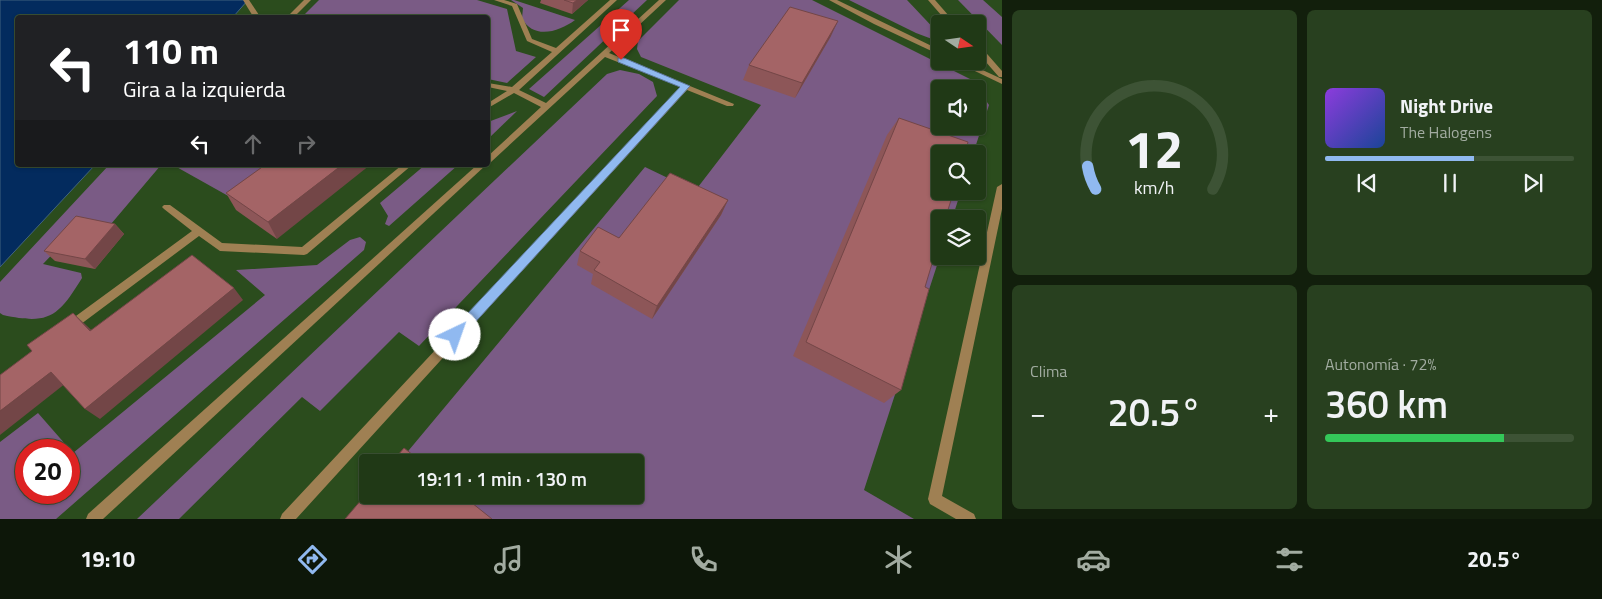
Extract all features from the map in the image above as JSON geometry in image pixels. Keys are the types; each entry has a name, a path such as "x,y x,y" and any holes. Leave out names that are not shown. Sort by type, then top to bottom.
{"street":[{"path":"246,0 256,15"},
{"path":"291,15 308,0"},
{"path":"497,0 515,5 529,40 557,51"},
{"path":"490,105 514,90 614,0"},
{"path":"490,158 663,0"},
{"path":"832,0 931,49"},
{"path":"930,0 944,15"},
{"path":"604,54 730,104"},
{"path":"986,58 1002,75"},
{"path":"977,70 1002,82"},
{"path":"490,85 514,90 546,106"},
{"path":"287,519 686,86"},
{"path":"167,207 220,247 304,251 406,167"},
{"path":"93,519 480,167"},
{"path":"968,519 934,500 1002,187"},
{"path":"64,331 199,231"}],"shaded area":[{"path":"319,0 477,0 507,9 516,51 536,57 507,83 490,79 490,15 304,15"},
{"path":"511,0 575,20 562,28 547,32 539,31 527,25 522,18 523,8"},
{"path":"629,0 647,0 544,97 529,89"},
{"path":"679,0 812,0 931,60 931,70 952,70 972,80 931,80 931,135 979,135 976,145 931,145 931,200 958,200 955,210 931,210 931,265 937,265 864,490 914,519 352,519 364,504 644,504 644,454 406,454 645,167 695,191 761,105 641,57 637,49 638,41"},
{"path":"849,0 907,0 931,25 931,39"},
{"path":"958,0 983,0 1002,17 1002,45 986,29 986,15 973,15"},
{"path":"620,70 639,74 653,82 657,96 419,346 399,332 320,411 302,397 179,519 137,519 607,74"},
{"path":"986,101 989,105 986,114"},
{"path":"517,111 490,137 490,121"},
{"path":"107,167 159,167 111,224 84,221 43,264 81,273 82,278 66,302 51,315 31,319 3,315 0,313 0,282"},
{"path":"177,167 288,167 239,202"},
{"path":"423,167 456,167 389,226 385,224 388,216 380,203"},
{"path":"360,237 366,242 364,250 80,498 80,447 265,295 236,270 317,265 350,240"},
{"path":"38,413 61,439 15,439 15,504 73,504 56,519 0,519 0,442"}],"water":[{"path":"0,0 248,0 235,15 15,15 15,167 93,167 0,267"}],"building":[{"path":"564,0 577,0 573,3"},
{"path":"790,7 838,21 802,83 749,65"},
{"path":"899,118 931,129 931,135 948,135 968,142 967,145 931,145 931,200 951,200 948,210 931,210 932,265 925,287 929,289 901,390 806,342"},
{"path":"262,167 339,167 268,222 226,193"},
{"path":"670,173 728,200 657,306 594,270 600,262 580,251 598,227 619,238"},
{"path":"76,216 115,224 85,259 44,251"},
{"path":"192,255 234,288 85,409 51,372 0,411 0,375 32,351 27,345 73,313 90,331"},
{"path":"404,448 412,454 399,454"},
{"path":"359,503 473,504 492,519 345,519"}],"route":[{"path":"455,335 686,86 621,60"}]}
